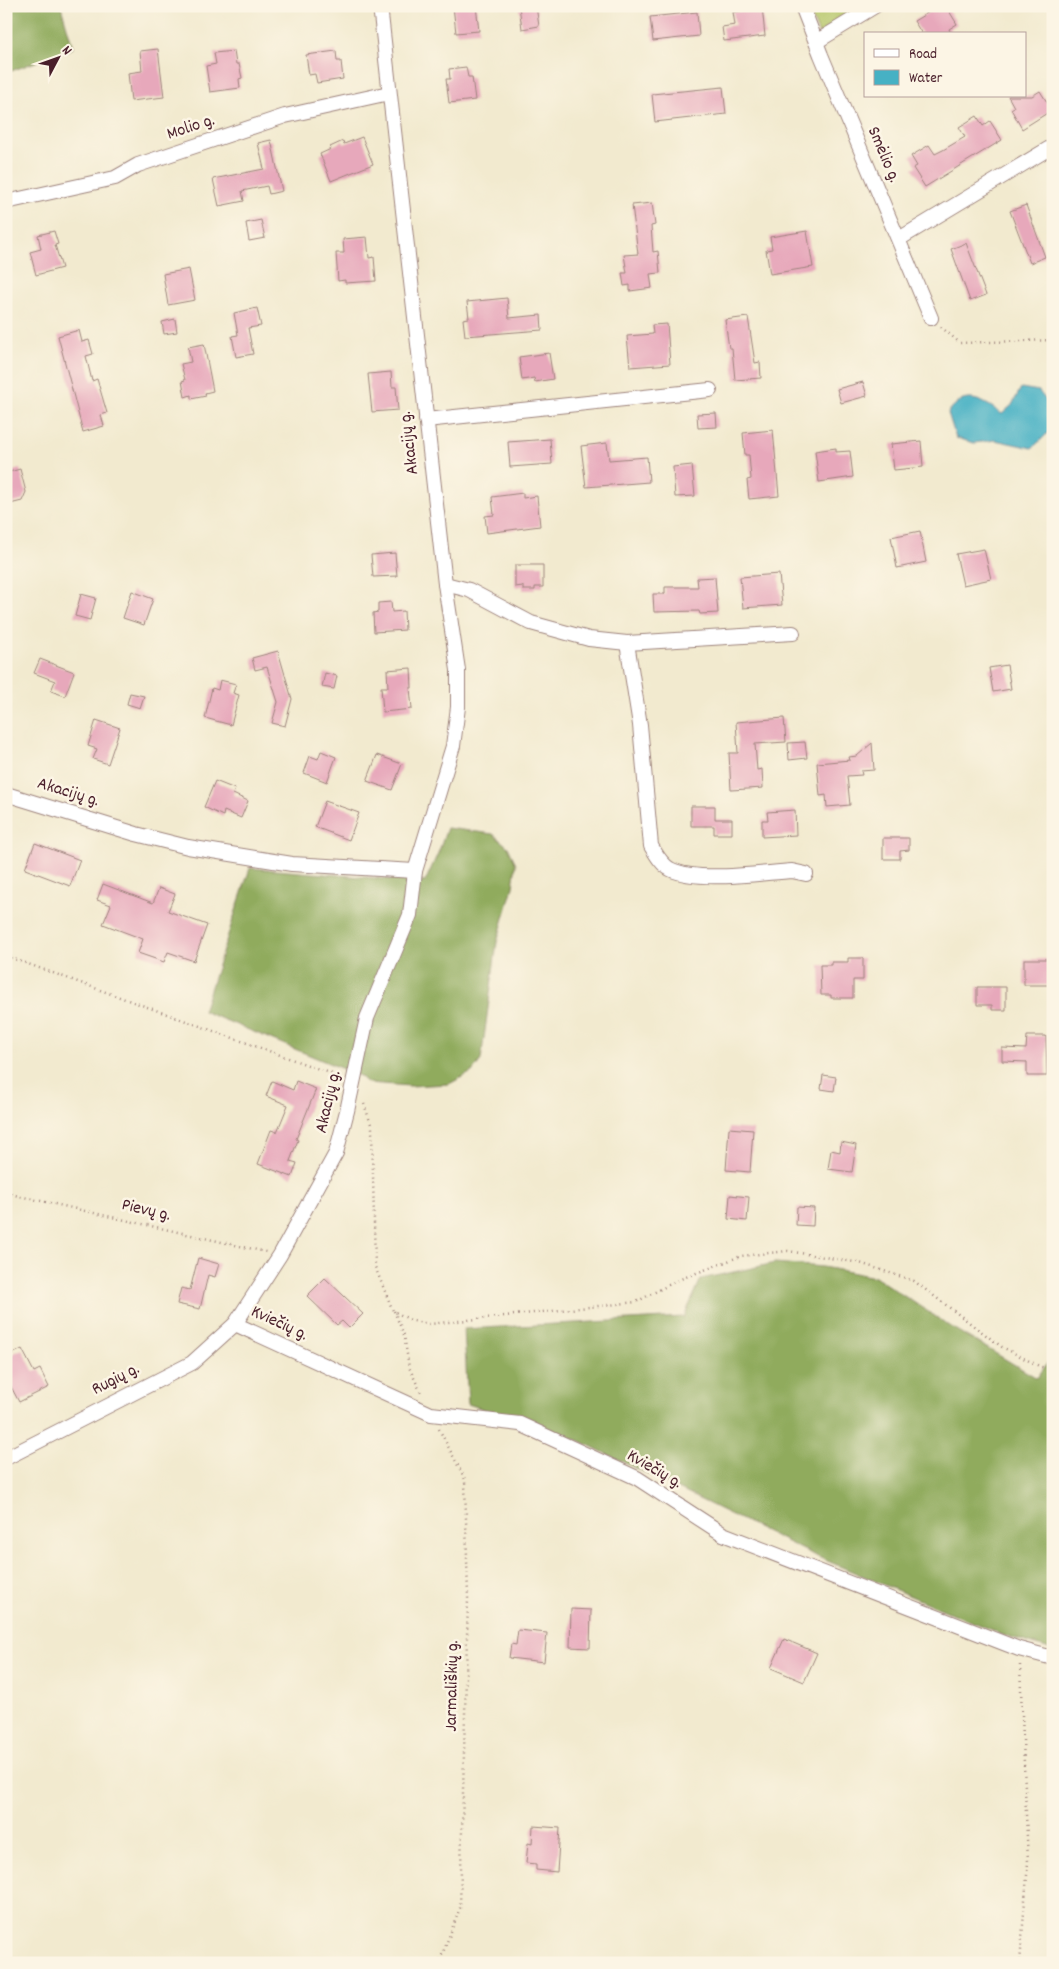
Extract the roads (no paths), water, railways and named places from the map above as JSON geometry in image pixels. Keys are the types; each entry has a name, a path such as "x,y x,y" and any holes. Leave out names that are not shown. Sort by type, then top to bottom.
{"street":[{"name":"Akacijų g.","path":"235,1324 280,1255 336,1153 367,1018 410,916 415,871 454,746 458,707 458,670 445,584 380,6"},
{"name":"Smėlio g.","path":"802,6 931,318"},
{"path":"816,42 875,6"},
{"name":"Molio g.","path":"6,202 114,178 138,164 285,116 389,93"},
{"path":"899,239 1053,146"},
{"path":"426,420 710,390"},
{"path":"445,584 469,590 531,623 589,639 627,643 793,633"},
{"path":"627,643 640,725 651,846 658,858 668,868 695,876 792,871 806,874"},
{"name":"Akacijų g.","path":"6,794 136,834 188,847 292,864 415,871"},
{"name":"Kviečių g.","path":"235,1324 431,1414 520,1424 637,1478 723,1534 1019,1649 1053,1658"},
{"name":"Rugių g.","path":"6,1458 192,1363 235,1324"}],"water":[{"path":"1021,388 1039,391 1053,412 1054,418 1051,428 1032,448 995,440 974,443 956,438 948,413 954,406 961,401 974,399 981,401 1002,414 1012,405"}]}
